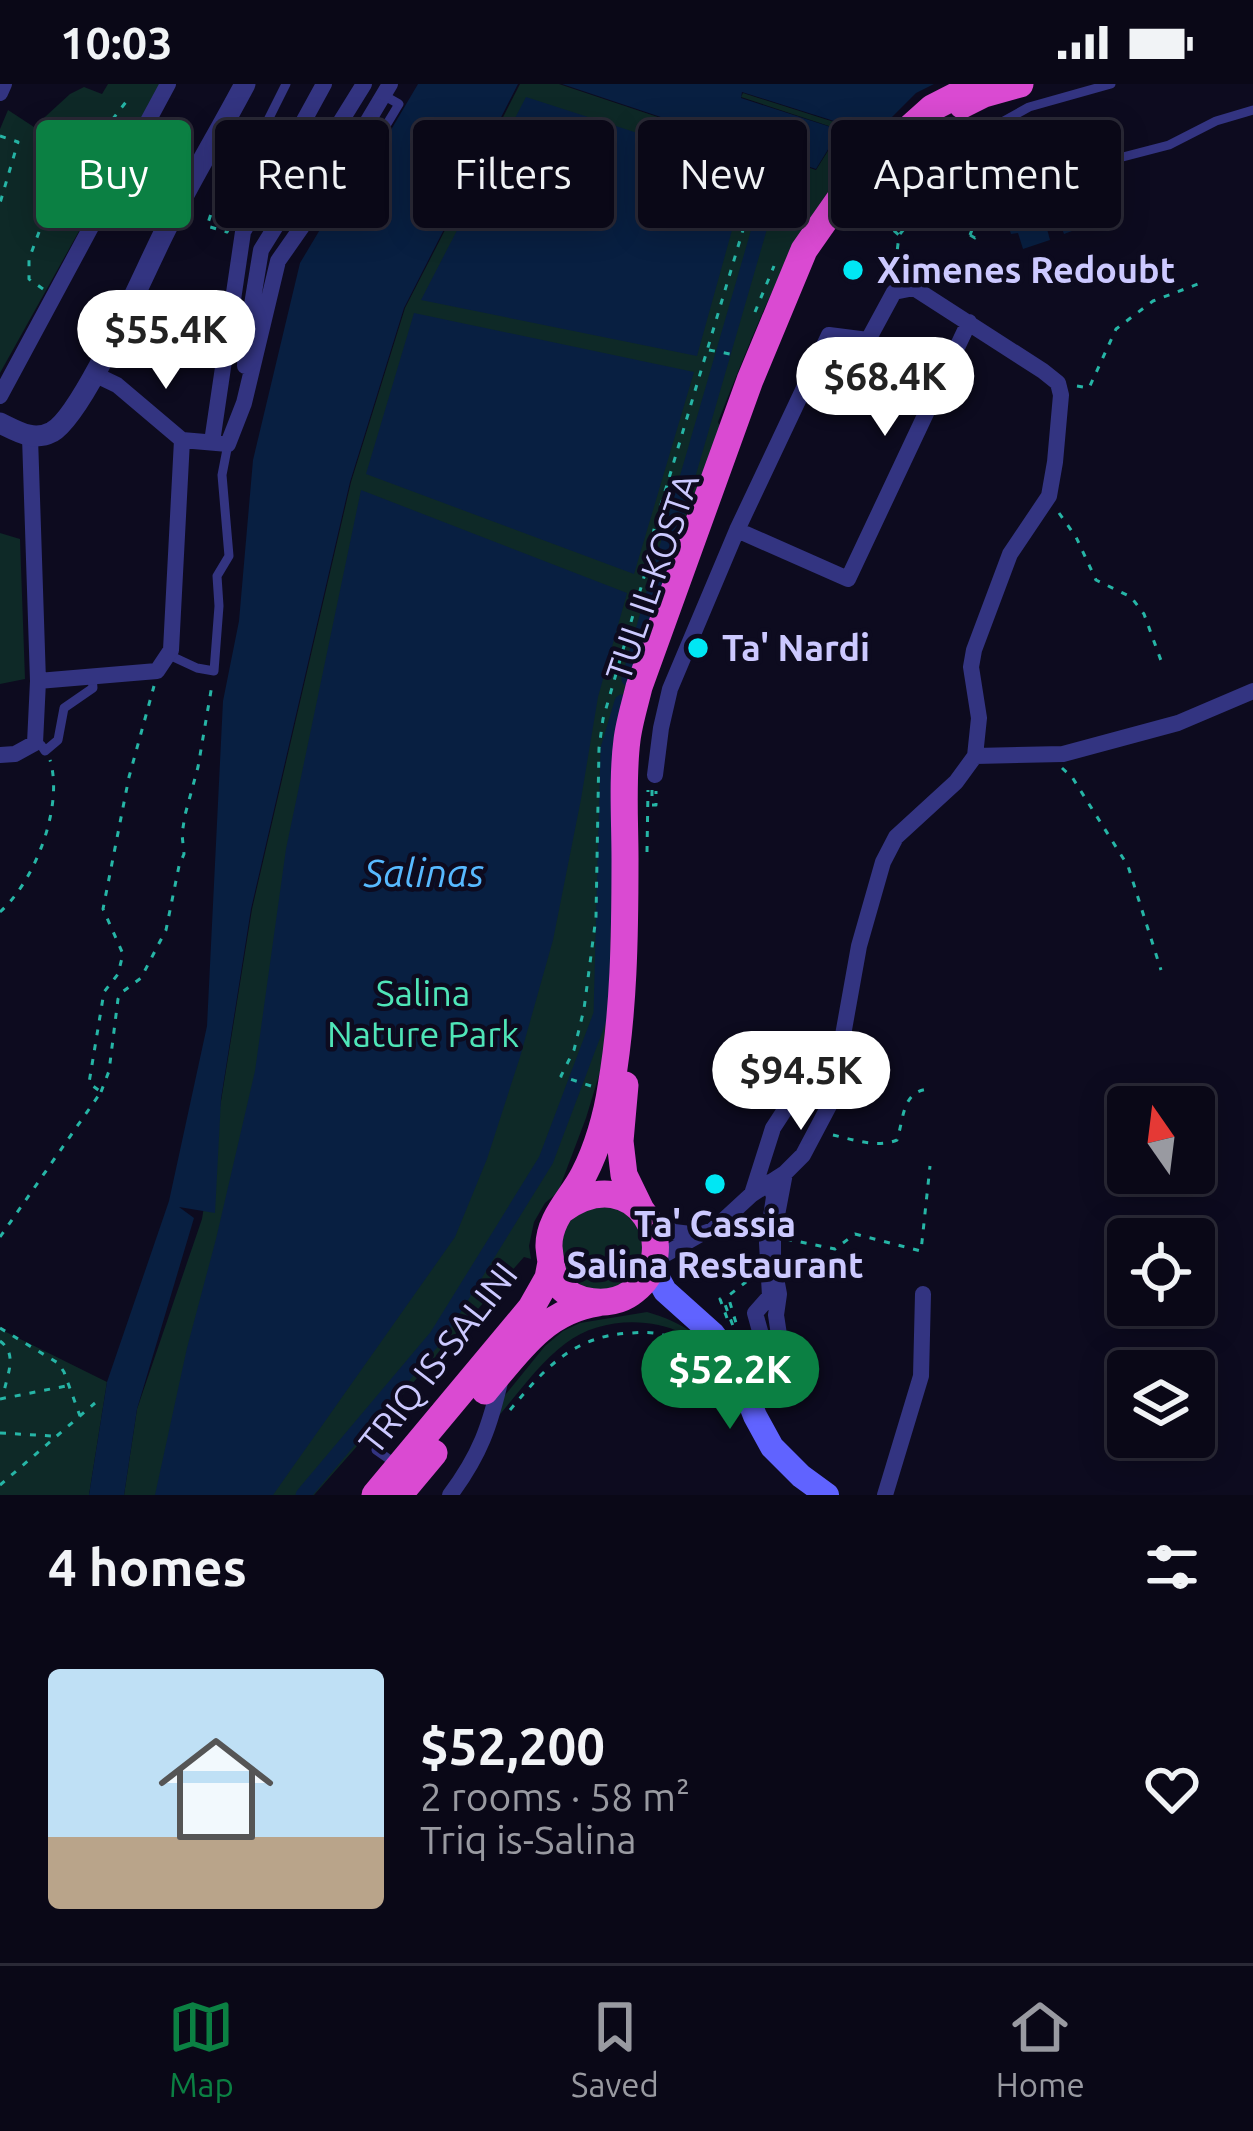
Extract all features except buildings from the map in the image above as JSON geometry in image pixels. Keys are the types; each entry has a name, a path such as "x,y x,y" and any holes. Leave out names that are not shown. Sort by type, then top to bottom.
{"highway":[{"name":"TUL IL-KOSTA","path":"562,1210 585,1173 611,1092 625,936 627,740 639,687 738,413 804,250 855,177 932,108 979,84"},
{"name":"TUL IL-KOSTA","path":"645,1215 624,1175 620,1141 636,977 642,841 640,740 655,673 775,338 813,253 868,179 937,118 984,94 1020,84"},
{"path":"594,1193 607,1193 620,1196 645,1215 656,1243 653,1264 643,1283 608,1302 568,1293 556,1281 548,1243 562,1210 594,1193"},
{"name":"TRIQ IS-SALINI","path":"375,1495 388,1458 531,1307 548,1278 551,1262"},
{"name":"TRIQ IS-SALINI","path":"399,1495 530,1339 560,1314 577,1306 608,1302"}],"main road":[{"path":"653,1264 664,1291 713,1334 734,1362 772,1448 827,1495"},
{"path":"608,1302 658,1301 687,1310"}],"street":[{"path":"0,93 4,84"},
{"path":"149,120 168,84"},
{"path":"0,423 30,437 52,432 71,413 245,84"},
{"path":"220,443 243,232 324,84"},
{"path":"244,403 246,341 261,250 364,84"},
{"path":"220,443 244,403 278,261 386,90"},
{"path":"0,396 90,228"},
{"path":"653,1264 713,1230 803,1154 831,1102 859,946 883,862 896,837 956,782 975,756 979,718 971,667 974,650 1010,554 1049,496 1061,394 1058,383 914,288 894,292 868,340 830,335 736,530 670,689 655,775"},
{"path":"736,530 848,578 969,322"},
{"path":"94,374 117,385 182,440 220,443"},
{"path":"0,755 40,747 30,437"},
{"path":"38,681 157,670 169,655 182,440"},
{"path":"975,756 1063,754 1178,723 1253,691"},
{"path":"752,1195 772,1128 788,1105 818,1099 834,1075"},
{"path":"777,1177 773,1262 786,1381 776,1388 769,1382 770,1367 755,1313 770,1296 766,1243 777,1177"},
{"path":"645,1215 674,1232 699,1235"},
{"path":"885,1495 921,1376 923,1294"},
{"path":"450,1495 480,1450 502,1371"}],"lane":[{"path":"268,120 286,84"},
{"path":"1008,120 1029,107 1112,84"},
{"path":"386,90 398,104 389,120"},
{"path":"1121,157 1169,145 1216,121 1253,110"},
{"path":"206,156 215,160"},
{"path":"169,655 214,671 217,576 229,556 220,443"},
{"path":"40,747 58,740 64,708 93,688 92,676"},
{"path":"797,1103 812,1113 816,1127"}],"path":[{"path":"112,120 126,102"},
{"path":"0,136 18,142 0,202"},
{"path":"40,228 29,259 29,279 53,297"},
{"path":"739,356 708,350 744,228"},
{"path":"891,228 899,235"},
{"path":"894,265 905,228"},
{"path":"1058,383 1089,388 1116,329 1153,301 1198,284"},
{"path":"1049,496 1096,580 1131,597 1144,614 1163,666"},
{"path":"101,1093 89,1083 104,992 118,974 122,954 103,909 157,670"},
{"path":"0,1237 101,1093 109,1071 118,999 141,979 166,930 184,854 182,834 214,671"},
{"path":"0,912 20,887 49,823 54,773 40,747"},
{"path":"1047,754 1072,777 1128,866 1161,970"},
{"path":"561,1076 591,1086"},
{"path":"816,1127 858,1141 892,1143 912,1093 929,1089"},
{"path":"772,1236 836,1249 855,1234 921,1251 930,1166"},
{"path":"732,1336 720,1299 739,1333 728,1296 746,1282 762,1283"},
{"path":"0,1328 58,1363 80,1416"},
{"path":"503,1419 574,1347 615,1334 665,1335 689,1350 717,1381 747,1393"},
{"path":"0,1341 10,1349 11,1357 1,1399 68,1386"},
{"path":"0,1485 95,1403"},
{"path":"0,1433 57,1437"}],"green space":[{"path":"108,84 161,84 141,120 42,120 84,87 102,94"},
{"name":"Salina Nature Park","path":"520,84 559,84 667,120 638,120 638,228 805,228 756,327 718,422 721,429 640,672 606,1052 558,1192 534,1222 531,1259 524,1257 314,1495 124,1495 137,1409 202,1219 252,909 351,482 405,308 446,228 614,228 614,120 502,120"},
{"name":"Salina Nature Park","path":"743,93 831,121 831,127 741,97"},
{"path":"8,110 34,127 36,228 81,228 0,373 0,129"},
{"name":"Salina Nature Park","path":"831,146 831,188 807,225 807,167 816,170"},
{"path":"0,533 20,539 25,679 0,684"},
{"path":"601,1206 631,1218 643,1248 631,1278 601,1290 571,1278 559,1248 571,1218"},
{"path":"647,1312 692,1333 725,1369 688,1336 668,1328 638,1322 607,1325 578,1335 556,1351 496,1419 501,1400 563,1331 580,1323"},
{"path":"0,1329 107,1382 89,1495 0,1495"}],"water":[{"path":"418,84 518,84 500,120 413,120 413,228 445,228 404,308 350,482 251,909 221,1099 215,1213 179,1207 194,1218 137,1409 124,1495 89,1495 107,1382 169,1201 207,1026 223,701 239,621 253,460 300,263 321,228 389,228 389,133"},
{"path":"562,84 934,84 916,93 889,120 831,120 742,92 741,98 831,127 831,145 816,169 807,166 807,120 670,120"},
{"path":"526,97 597,120 514,120"},
{"path":"614,125 638,133 638,228 733,228 697,356 421,300 458,228 614,228"},
{"path":"1009,228 1047,228 1050,240 1023,249 1018,233 1011,234"},
{"path":"414,313 694,372 634,574 366,474"},
{"name":"Salinas","path":"361,490 627,593 598,697 553,940 487,1159 455,1237 273,1495 155,1495 255,1071 286,849"}],"waterway":[{"path":"629,679 759,228"},
{"path":"303,1495 437,1336 546,1160 601,1014 608,749 622,702"}],"place":[{"name":"Ximenes Redoubt","path":"853,270"},
{"name":"Ta' Nardi","path":"698,648"},
{"name":"Ta' Cassia Salina Restaurant","path":"715,1184"}]}
